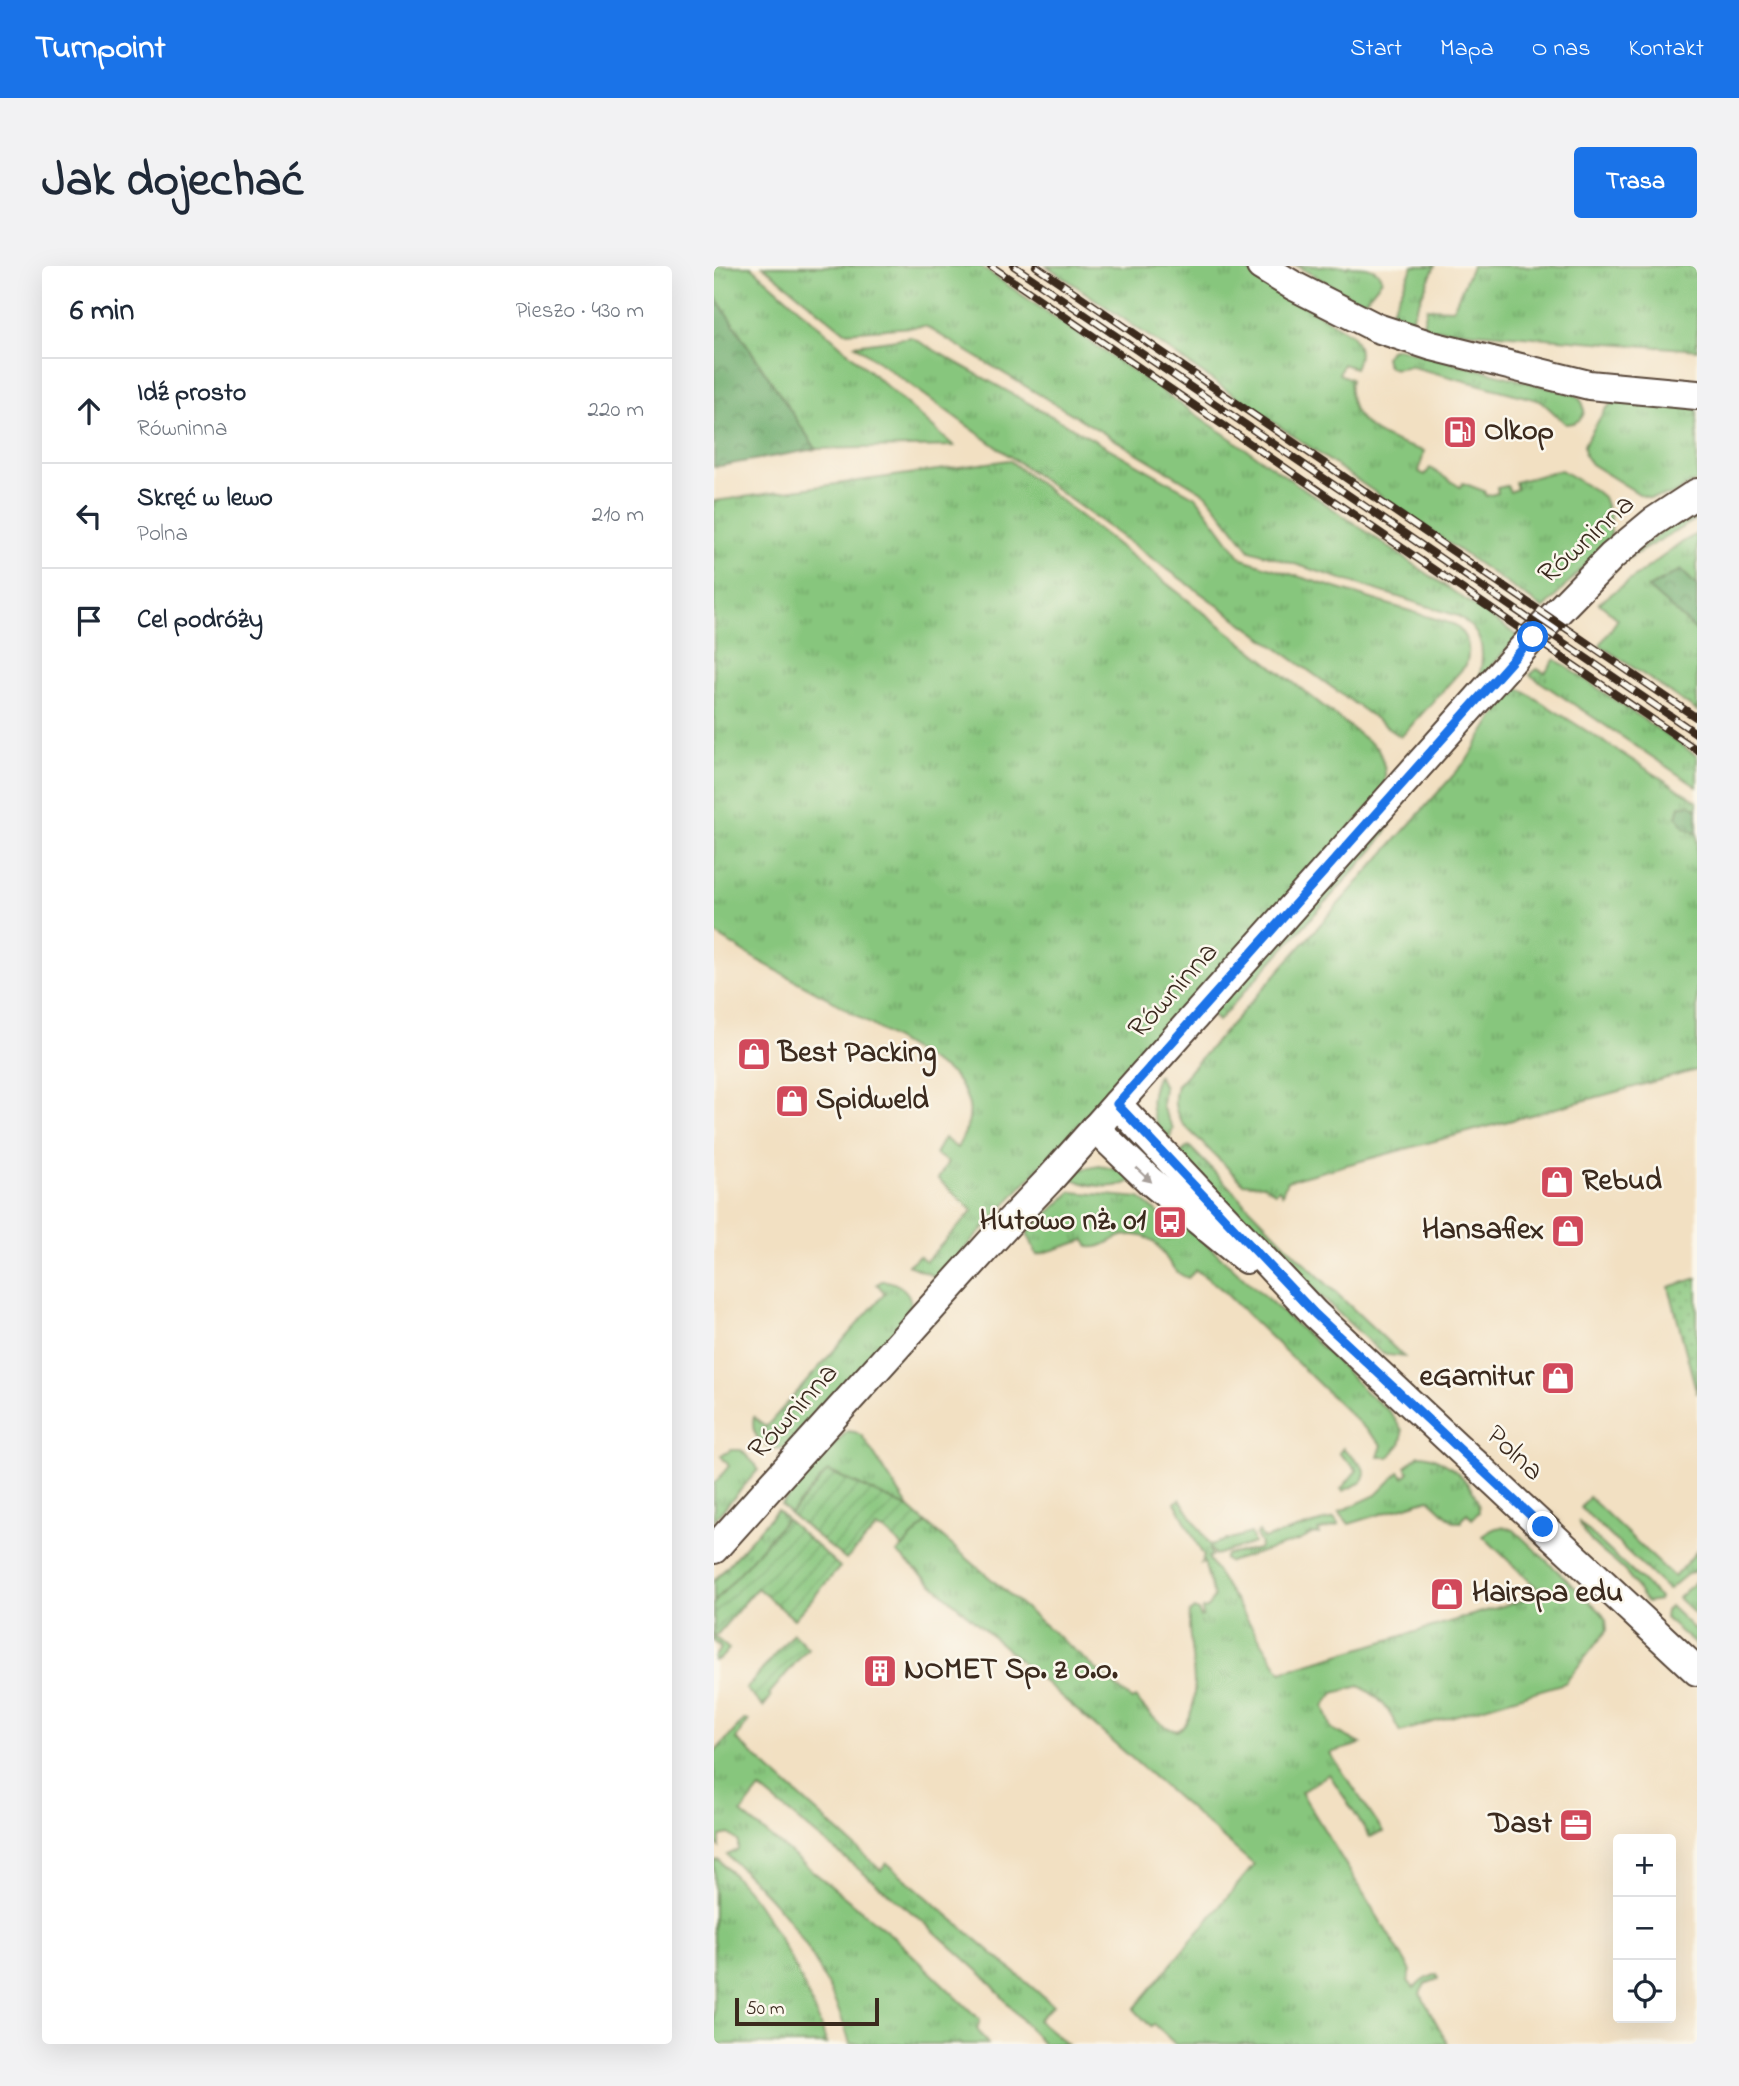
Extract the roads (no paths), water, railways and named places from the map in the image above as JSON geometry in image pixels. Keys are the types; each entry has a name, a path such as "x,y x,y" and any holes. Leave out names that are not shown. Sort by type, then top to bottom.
{"street":[{"path":"1261,266 1377,328 1432,346 1589,385 1697,395"},
{"name":"Równinna","path":"714,1549 1117,1104 1550,618 1612,556 1653,522 1697,493"},
{"name":"Polna","path":"1117,1104 1315,1314 1697,1671"},
{"name":"Polna","path":"1095,1128 1149,1180 1315,1314"}],"railway":[{"path":"991,266 1697,750"},
{"path":"1014,266 1697,734"},
{"path":"1036,266 1697,718"}],"place":[{"name":"Olkop","path":"1460,432"},
{"name":"Best Packing","path":"754,1054"},
{"name":"Spidweld","path":"792,1101"},
{"name":"Rebud","path":"1557,1182"},
{"name":"Hutowo nż. 01","path":"1170,1222"},
{"name":"Hansaflex","path":"1568,1231"},
{"name":"eGarnitur","path":"1558,1378"},
{"name":"Hairspa edu","path":"1447,1594"},
{"name":"NOMET Sp. z o.o.","path":"880,1671"},
{"name":"Dast","path":"1576,1825"}]}
